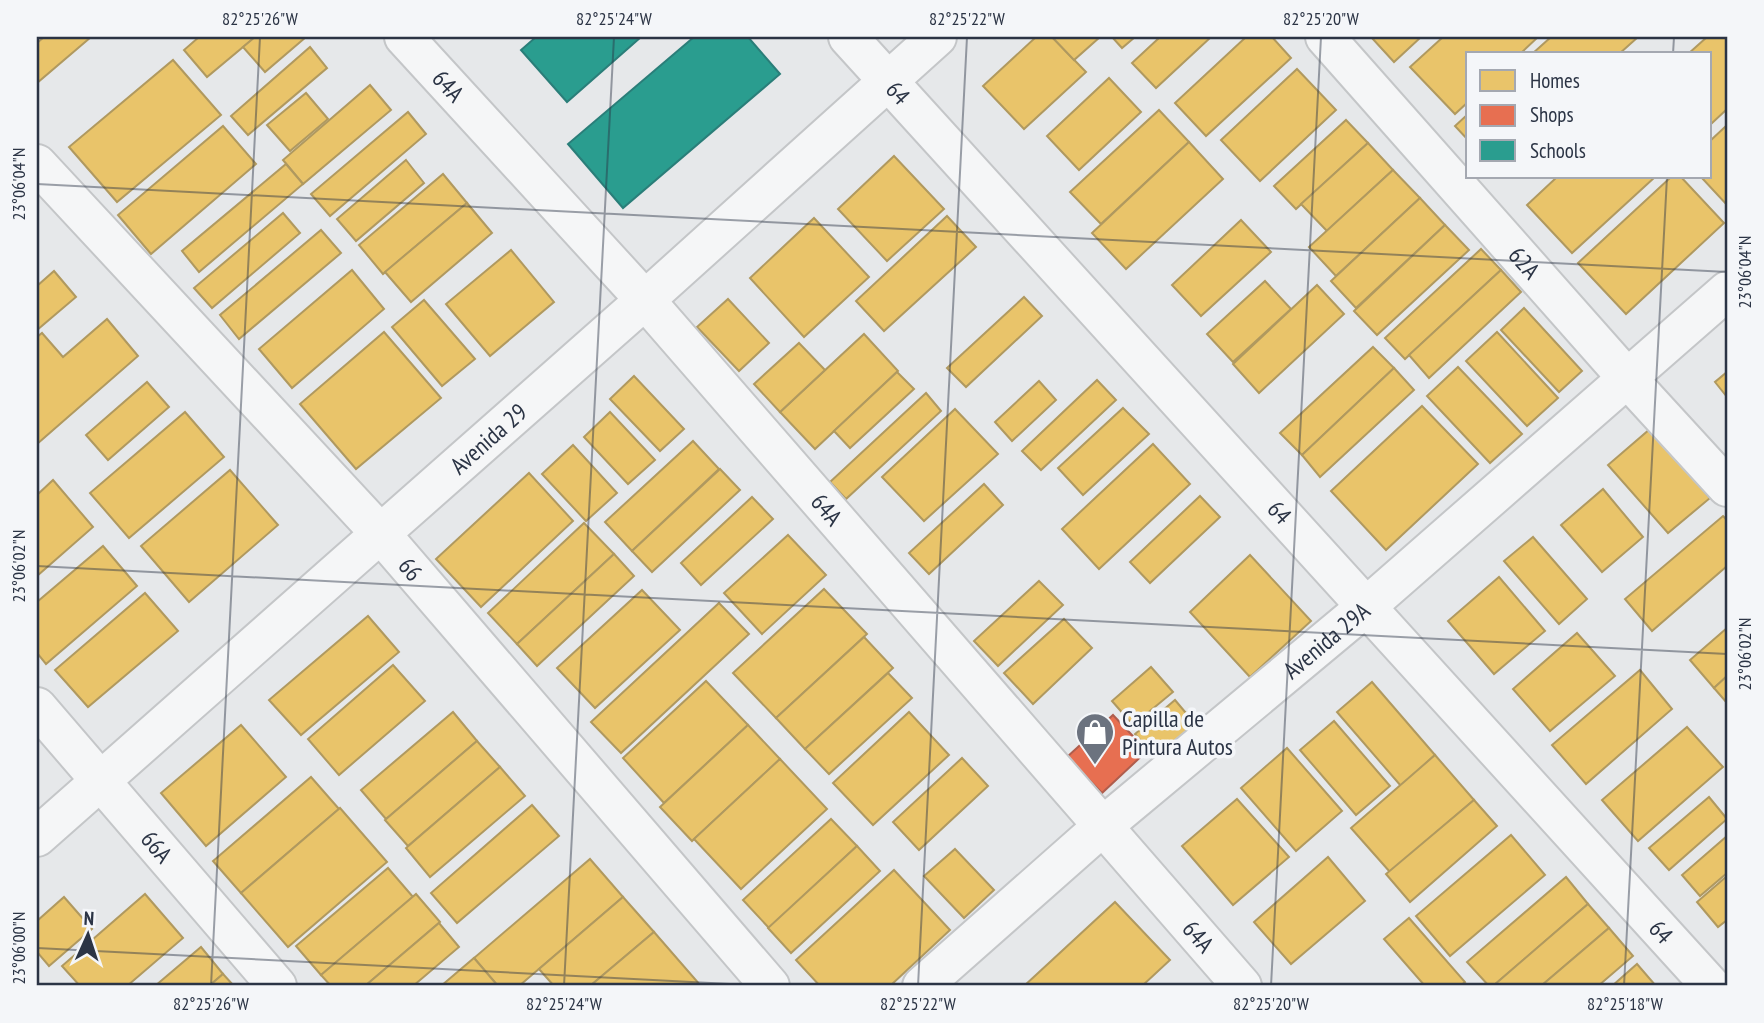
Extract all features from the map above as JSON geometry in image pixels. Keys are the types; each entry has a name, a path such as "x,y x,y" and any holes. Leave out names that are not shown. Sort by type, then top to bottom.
{"street":[{"name":"64A","path":"404,37 645,300 1242,986"},
{"name":"64","path":"848,37 1711,986"},
{"name":"Avenida 29","path":"37,837 645,300 937,37"},
{"name":"62A","path":"1325,37 1727,487"},
{"name":"66","path":"37,164 380,533 769,986"},
{"name":"Avenida 29A","path":"922,986 1103,826 1367,606 1727,290"},
{"name":"66A","path":"37,707 277,986"}],"building: Homes":[{"path":"44,37 91,37 37,83 37,43"},
{"path":"199,37 255,37 207,77 184,50"},
{"path":"255,37 306,37 265,72 243,47"},
{"path":"1036,37 1052,37 1086,72 1024,129 983,86"},
{"path":"1052,37 1100,37 1074,60"},
{"path":"1112,37 1135,37 1122,48"},
{"path":"1160,37 1211,37 1156,88 1132,63"},
{"path":"1246,37 1272,37 1291,58 1206,136 1175,103"},
{"path":"1371,37 1421,37 1394,62"},
{"path":"1443,37 1538,37 1522,52 1466,52 1466,104 1455,114 1410,67"},
{"path":"1551,37 1638,37 1621,52 1534,52"},
{"path":"1707,37 1727,37 1727,109 1712,123 1712,52 1690,52"},
{"path":"310,47 327,68 248,135 231,116"},
{"path":"173,60 221,115 117,202 69,147"},
{"path":"1297,69 1336,110 1260,181 1221,140"},
{"path":"1109,78 1141,112 1079,170 1047,136"},
{"path":"370,85 391,110 303,184 283,160"},
{"path":"306,93 328,119 290,151 267,125"},
{"path":"1159,110 1189,142 1101,224 1070,192"},
{"path":"408,112 426,134 330,216 311,194"},
{"path":"1466,116 1466,138 1455,126"},
{"path":"1346,120 1368,143 1296,209 1274,186"},
{"path":"1727,125 1727,205 1702,178 1712,178 1712,139"},
{"path":"223,126 256,164 151,254 118,215"},
{"path":"1189,142 1223,179 1126,269 1092,233"},
{"path":"1368,143 1393,170 1327,231 1301,204"},
{"path":"894,156 944,209 887,261 838,209"},
{"path":"406,160 424,183 356,241 337,219"},
{"path":"286,164 303,184 199,272 182,251"},
{"path":"1393,170 1420,198 1336,276 1309,247"},
{"path":"443,174 467,203 383,274 359,245"},
{"path":"1556,178 1654,178 1572,253 1527,205"},
{"path":"1670,178 1682,178 1724,223 1626,314 1578,263"},
{"path":"1420,198 1445,225 1356,308 1331,281"},
{"path":"467,203 492,233 411,302 385,272"},
{"path":"283,213 300,233 212,308 194,288"},
{"path":"947,216 976,247 884,331 856,301"},
{"path":"814,218 869,277 804,337 750,278"},
{"path":"1241,220 1271,252 1201,316 1172,285"},
{"path":"1445,225 1469,250 1377,335 1354,311"},
{"path":"321,230 341,253 239,339 220,315"},
{"path":"1481,249 1501,270 1405,359 1385,338"},
{"path":"511,250 554,302 490,356 446,304"},
{"path":"352,270 384,309 292,388 259,349"},
{"path":"1501,270 1521,292 1429,378 1409,355"},
{"path":"54,271 76,297 37,330 37,286"},
{"path":"1265,281 1291,309 1233,362 1207,334"},
{"path":"1317,285 1344,314 1259,393 1233,364"},
{"path":"1024,297 1042,316 966,387 947,368"},
{"path":"728,299 769,343 739,371 697,327"},
{"path":"424,300 475,359 442,386 392,327"},
{"path":"1524,308 1582,371 1559,392 1501,330"},
{"path":"107,319 138,356 37,444 37,337 42,333 63,357"},
{"path":"384,332 441,398 356,469 300,404"},
{"path":"1497,332 1558,398 1527,426 1466,361"},
{"path":"864,334 898,371 815,449 780,412"},
{"path":"799,343 825,370 780,412 754,384"},
{"path":"1373,347 1394,368 1302,455 1280,433"},
{"path":"1458,367 1522,434 1490,463 1427,396"},
{"path":"1394,368 1414,390 1320,477 1302,455"},
{"path":"897,372 914,389 850,448 834,431"},
{"path":"1727,372 1727,397 1715,382"},
{"path":"634,376 684,429 660,451 610,399"},
{"path":"1097,380 1116,400 1041,470 1022,451"},
{"path":"1039,381 1056,400 1012,441 995,422"},
{"path":"147,382 169,407 108,460 86,435"},
{"path":"926,393 941,411 846,499 830,482"},
{"path":"1422,406 1478,464 1386,550 1331,491"},
{"path":"1123,408 1149,434 1083,495 1058,468"},
{"path":"955,409 998,454 924,521 882,477"},
{"path":"185,412 224,457 129,538 90,493"},
{"path":"610,412 655,460 628,484 584,437"},
{"path":"1650,429 1710,498 1668,533 1608,465"},
{"path":"693,441 719,469 632,551 605,522"},
{"path":"1153,444 1190,484 1099,569 1062,529"},
{"path":"573,445 617,493 586,521 542,474"},
{"path":"720,469 740,490 652,572 632,551"},
{"path":"230,470 278,525 189,602 141,546"},
{"path":"529,473 573,521 481,607 436,559"},
{"path":"53,480 93,527 37,576 37,495"},
{"path":"984,484 1003,505 929,574 909,553"},
{"path":"1603,489 1643,537 1602,572 1561,525"},
{"path":"1200,496 1220,517 1150,583 1130,562"},
{"path":"752,497 773,519 701,585 681,563"},
{"path":"1723,516 1727,520 1727,566 1652,631 1625,599"},
{"path":"584,523 614,554 517,644 488,613"},
{"path":"788,535 826,575 762,634 724,593"},
{"path":"1533,537 1587,599 1559,624 1504,561"},
{"path":"103,546 137,586 46,664 37,653 37,602"},
{"path":"614,554 634,576 537,666 517,644"},
{"path":"1250,555 1311,621 1250,677 1190,612"},
{"path":"1499,577 1545,631 1494,674 1448,621"},
{"path":"1039,581 1063,605 998,666 974,641"},
{"path":"824,589 867,634 776,718 733,673"},
{"path":"642,590 680,630 595,708 557,668"},
{"path":"145,593 178,631 88,707 55,670"},
{"path":"719,603 749,634 621,753 591,722"},
{"path":"368,616 399,652 301,735 269,700"},
{"path":"1064,619 1092,648 1033,704 1004,673"},
{"path":"1727,628 1727,676 1714,688 1690,660"},
{"path":"1577,633 1615,676 1550,731 1513,689"},
{"path":"864,637 893,668 805,749 776,718"},
{"path":"393,665 425,701 339,775 308,739"},
{"path":"1151,667 1173,692 1133,725 1112,701"},
{"path":"1640,670 1672,709 1586,784 1552,745"},
{"path":"888,673 912,698 829,774 805,749"},
{"path":"1727,676 1727,703 1714,688"},
{"path":"706,681 748,725 664,803 623,758"},
{"path":"1372,682 1435,755 1401,786 1337,712"},
{"path":"1175,700 1196,725 1156,759 1135,734"},
{"path":"453,712 477,741 386,819 361,790"},
{"path":"909,712 949,755 873,825 833,783"},
{"path":"1334,721 1390,786 1356,815 1300,750"},
{"path":"241,725 286,777 206,846 161,793"},
{"path":"748,725 780,759 692,841 660,807"},
{"path":"1687,727 1723,767 1638,841 1602,800"},
{"path":"477,741 500,767 408,846 385,820"},
{"path":"1287,748 1342,811 1296,851 1241,788"},
{"path":"1435,755 1474,800 1390,872 1351,828"},
{"path":"962,758 988,786 919,850 893,822"},
{"path":"780,759 827,809 741,889 694,839"},
{"path":"500,767 525,796 430,877 406,848"},
{"path":"311,777 339,809 241,893 213,861"},
{"path":"1709,797 1727,819 1669,870 1649,848"},
{"path":"1237,799 1289,857 1233,905 1182,846"},
{"path":"1474,800 1497,826 1410,902 1386,874"},
{"path":"532,805 559,836 457,923 431,893"},
{"path":"340,808 387,862 288,947 241,893"},
{"path":"831,819 857,846 769,928 743,900"},
{"path":"1511,835 1545,875 1450,956 1416,916"},
{"path":"1727,836 1727,873 1700,896 1682,875"},
{"path":"857,846 880,871 791,953 768,928"},
{"path":"955,849 994,890 964,918 924,876"},
{"path":"1328,857 1365,901 1291,964 1254,922"},
{"path":"590,859 623,897 519,986 498,986 474,958"},
{"path":"388,868 413,897 321,975 296,946"},
{"path":"894,870 950,930 890,986 820,986 796,960"},
{"path":"1727,876 1727,920 1718,927 1697,902"},
{"path":"1566,877 1588,904 1493,986 1489,986 1467,962"},
{"path":"145,894 183,938 127,986 80,986 62,966"},
{"path":"416,894 440,922 365,986 331,986 321,975"},
{"path":"64,897 92,929 49,966 37,952 37,921"},
{"path":"623,897 654,932 590,986 554,986 539,969"},
{"path":"1115,902 1170,960 1142,986 1024,986"},
{"path":"1588,904 1609,928 1541,986 1493,986"},
{"path":"1409,918 1465,982 1460,986 1425,986 1384,939"},
{"path":"439,923 459,947 413,986 365,986"},
{"path":"1609,928 1633,956 1598,986 1541,986"},
{"path":"654,932 701,986 590,986"},
{"path":"201,947 223,974 209,986 155,986"},
{"path":"474,958 498,986 441,986"},
{"path":"1637,964 1656,986 1612,986"},
{"path":"223,974 234,986 209,986"}],"building: Shops":[{"path":"1113,715 1147,751 1102,793 1067,757"}],"building: Schools":[{"path":"536,37 641,37 567,102 521,50"},
{"path":"694,37 748,37 780,74 623,208 568,144"}],"place":[{"name":"Capilla de Pintura Autos","path":"1095,766"}]}
